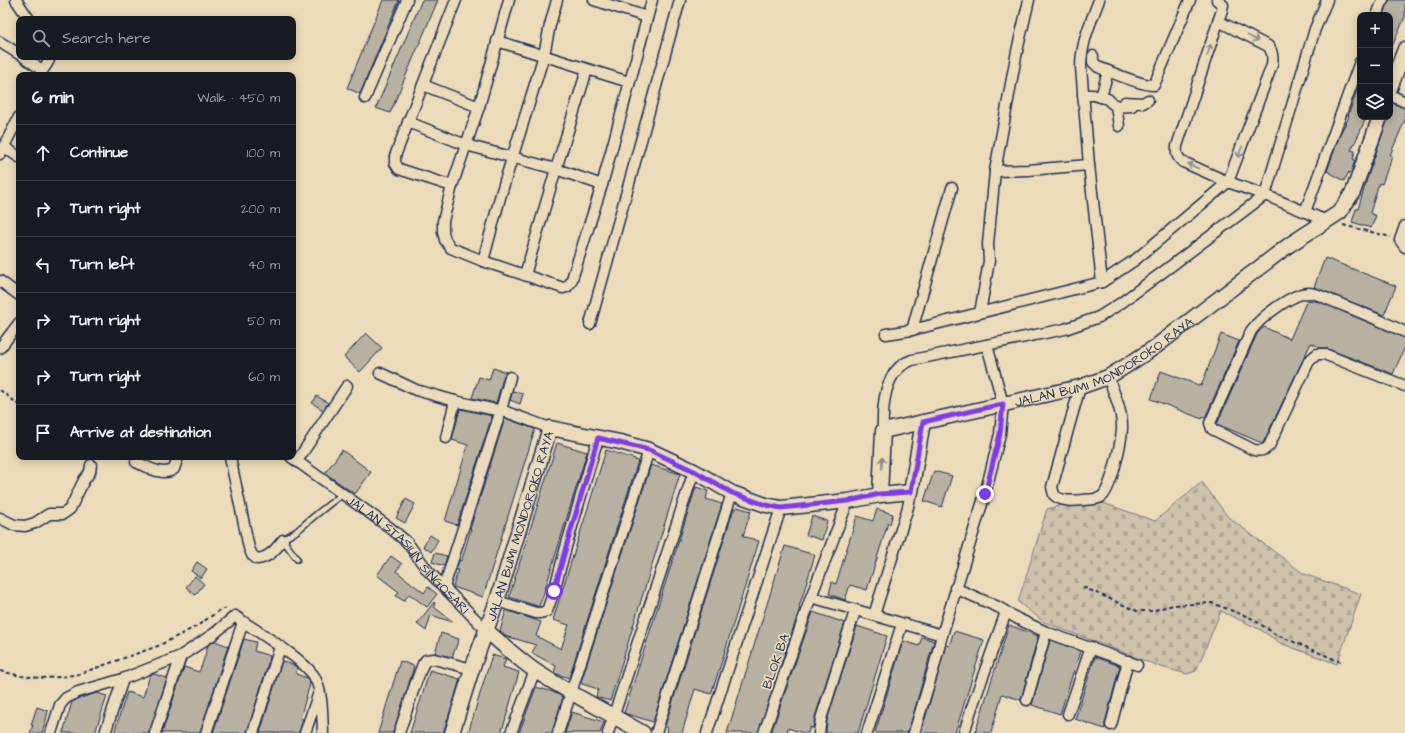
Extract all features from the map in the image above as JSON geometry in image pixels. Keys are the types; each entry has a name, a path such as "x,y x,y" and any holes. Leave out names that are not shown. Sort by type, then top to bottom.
{"street":[{"path":"16,0 27,16"},
{"path":"365,98 407,0"},
{"path":"452,186 399,169 395,156 456,0"},
{"path":"509,0 479,107 452,186 443,220 443,232 445,240 450,248 483,261 565,288 569,285 602,185 652,0"},
{"path":"483,261 544,55 550,25 558,0"},
{"path":"594,0 647,17"},
{"path":"590,324 680,0"},
{"path":"980,313 989,261 988,244 995,171 1017,51 1029,0"},
{"path":"1099,0 1084,39 1081,53 1089,165 1102,282"},
{"path":"1093,56 1092,60 1094,64 1108,71 1136,81 1154,85 1190,0"},
{"path":"1217,0 1223,5 1222,10 1178,146 1178,157 1183,162 1228,182 1254,190 1327,221"},
{"path":"880,494 884,407 886,394 895,373 903,364 912,360 1065,329 1099,317 1121,303 1265,195 1315,29 1327,0"},
{"path":"1378,12 1383,0"},
{"path":"886,334 912,330 1102,282 1135,260 1228,182 1272,65 1273,57 1268,46 1218,21"},
{"path":"497,41 629,82"},
{"path":"0,42 16,52"},
{"path":"1392,84 1405,49"},
{"path":"27,60 41,72 49,60"},
{"path":"525,275 587,70"},
{"path":"1305,212 1357,70"},
{"path":"1104,98 1108,71"},
{"path":"423,85 479,107"},
{"path":"1083,95 1134,103 1145,103 1148,100"},
{"path":"1393,96 1405,102"},
{"path":"1104,98 1116,106 1132,106"},
{"path":"1116,106 1119,126"},
{"name":"JALAN BUMI MONDOROKO RAYA","path":"883,431 1080,387 1108,377 1155,347 1289,245 1340,212 1349,199 1379,120"},
{"path":"16,122 2,150 16,156"},
{"path":"408,122 466,145 512,159 556,169 602,185"},
{"path":"995,171 1089,165"},
{"path":"912,330 952,188"},
{"path":"1403,243 1405,226"},
{"path":"0,281 16,293"},
{"path":"1405,332 1380,320 1312,293 1300,295 1273,310 1257,323 1251,331 1210,423 1212,429 1254,450 1261,451 1266,449 1269,446 1309,361 1317,354 1324,354 1405,386"},
{"path":"0,348 16,327"},
{"path":"914,733 934,667 955,588 985,494 1000,434 1003,404 987,345"},
{"path":"380,372 416,390 455,401 501,410 550,428"},
{"path":"444,587 501,410 510,377"},
{"path":"1080,387 1052,486 1055,497 1062,499 1077,500 1099,498 1103,496 1110,482 1117,457 1122,428 1121,415 1108,377"},
{"path":"296,456 347,386"},
{"path":"446,438 455,401"},
{"path":"874,615 908,508 923,422"},
{"name":"JALAN BUMI MONDOROKO RAYA","path":"452,733 472,669 497,601 550,428 649,450 694,471 732,493 755,502 781,508 848,501 880,494 911,492"},
{"path":"497,601 536,613 547,610 554,591 598,438"},
{"path":"558,733 649,450"},
{"path":"136,462 158,471 169,472 174,469 177,460"},
{"path":"231,460 247,539 252,555 257,559 264,558 275,550 283,540"},
{"name":"JALAN STASIUN SINGOSARI","path":"295,460 389,526 407,542 428,570 444,587 486,631 509,650 535,670 570,692 644,733"},
{"path":"0,518 14,525 25,526 35,524 49,514 63,514 70,509 81,486 90,472 91,465"},
{"path":"608,733 694,471"},
{"path":"656,733 732,493"},
{"name":"BLOK BA","path":"764,733 811,597 848,501"},
{"path":"707,733 781,508"},
{"path":"955,588 998,607 1046,632 1133,663 1111,725"},
{"path":"811,597 942,635"},
{"path":"819,733 827,697 855,611"},
{"path":"964,733 1006,612"},
{"path":"239,619 280,647 312,673 319,691 323,714 323,733"},
{"path":"51,733 60,705 66,698 78,692 123,679 181,656 239,619"},
{"path":"206,733 239,619"},
{"path":"867,733 902,624"},
{"path":"1027,700 1046,632"},
{"path":"253,733 280,647"},
{"path":"1068,714 1091,647"},
{"path":"155,733 181,656"},
{"path":"399,733 415,685 426,660 434,659 472,669"},
{"path":"511,733 535,670"},
{"path":"105,733 123,679"},
{"path":"305,733 319,691"}],"lane":[{"path":"297,559 283,540 292,535 319,511 343,494"}],"path":[{"path":"1327,221 1403,243"},
{"path":"0,390 16,403"},
{"path":"1084,588 1137,611 1151,611 1173,606 1212,603 1251,618 1275,634 1341,662"},
{"path":"0,671 21,676 41,678 79,674 158,646 197,626 222,609 229,609 239,619"}],"green space":[{"path":"1202,482 1228,517 1304,574 1361,594 1337,664 1280,643 1261,630 1221,611 1196,671 1187,674 1161,667 1044,622 1018,602 1047,509 1074,502 1103,503 1155,521"}],"building":[{"path":"383,0 399,0 360,94 347,88"},
{"path":"422,0 438,0 390,113 376,108"},
{"path":"1389,0 1405,0 1405,17 1393,44 1393,12 1385,12"},
{"path":"1357,91 1357,120 1365,120 1351,150 1355,151 1353,159 1355,160 1351,173 1349,172 1344,181 1327,171 1341,132 1349,117 1348,116"},
{"path":"1393,103 1405,108 1405,120 1390,155 1392,155 1389,167 1382,184 1379,183 1370,213 1376,216 1371,228 1352,222 1356,209 1358,209 1387,120 1393,120"},
{"path":"1325,258 1396,286 1384,315 1314,287"},
{"path":"1307,300 1320,302 1405,338 1405,347 1393,374 1311,343 1263,443 1217,424 1257,334 1264,327 1290,339"},
{"path":"366,333 382,348 360,372 344,357"},
{"path":"1221,334 1239,341 1205,418 1203,417 1202,419 1151,399 1161,371 1201,386"},
{"path":"493,368 506,372 496,403 472,398 479,377 489,380"},
{"path":"513,391 523,394 520,404 510,400"},
{"path":"317,396 328,403 323,410 312,403"},
{"path":"460,409 492,416 457,525 445,521 468,445 452,440"},
{"path":"505,418 535,429 483,597 453,587 459,560 461,561 463,556"},
{"path":"557,443 587,452 542,599 539,606 537,606 509,597"},
{"path":"342,450 371,472 355,494 325,473"},
{"path":"606,450 638,461 569,678 554,673 556,666 532,653 536,645 506,636 500,631 506,610 541,622 536,636 561,649 569,625 553,620"},
{"path":"651,465 680,474 610,701 596,697 598,689 582,684 581,682"},
{"path":"934,471 952,476 942,507 924,501"},
{"path":"696,487 708,491 706,499 722,504 653,722 624,713"},
{"path":"406,499 415,504 405,523 396,518"},
{"path":"737,507 751,511 743,536 759,541 711,694 695,689 682,733 667,733 668,728 665,726 734,508 736,509"},
{"path":"877,509 893,514 890,524 888,523 867,590 850,585 845,600 829,594 832,582 836,584 857,516 873,521"},
{"path":"812,516 827,521 822,540 806,535"},
{"path":"430,535 438,540 431,552 423,546"},
{"path":"785,546 815,555 799,607 800,608 758,733 727,733"},
{"path":"435,553 447,556 444,566 432,562"},
{"path":"391,556 402,564 396,571 424,593 428,587 437,594 427,607 409,594 404,601 396,596 399,592 377,575"},
{"path":"197,562 207,569 201,578 191,571"},
{"path":"195,576 204,584 195,595 186,587"},
{"path":"434,602 434,607 452,622 431,615 426,631 417,624"},
{"path":"813,612 845,623 815,717 813,728 810,727 808,733 803,733 788,728 787,733 771,733"},
{"path":"1009,625 1038,636 1021,700 1002,694 991,733 975,733"},
{"path":"857,626 887,636 858,733 828,733 826,732 827,720"},
{"path":"954,631 984,640 955,733 921,733 946,645 949,646"},
{"path":"441,633 459,639 452,657 435,653"},
{"path":"922,637 934,641 908,733 875,733 903,641 919,646"},
{"path":"244,639 256,642 254,651 270,656 247,733 213,733"},
{"path":"1050,640 1080,651 1060,714 1032,705"},
{"path":"215,641 228,646 200,733 162,733 184,667 199,672 208,645"},
{"path":"492,655 506,659 503,667 519,672 505,721 501,733 468,733"},
{"path":"1095,657 1120,666 1105,723 1105,729 1075,719"},
{"path":"282,661 297,667 296,674 307,678 310,684 300,718 303,719 299,733 260,733"},
{"path":"400,661 414,666 407,690 393,733 378,733"},
{"path":"430,670 460,679 453,703 443,733 410,733"},
{"path":"154,674 167,678 149,733 114,733 127,692 143,697 150,675"},
{"path":"536,687 553,692 563,697 552,733 519,733"},
{"path":"97,693 107,696 95,733 63,733 72,702"},
{"path":"37,707 48,711 46,720 42,733 30,733 33,725 31,725"},
{"path":"572,712 604,722 600,733 565,733"}],"route":[{"path":"554,591 598,438 649,450 694,471 732,493 755,502 781,508 848,501 880,494 911,492 923,422 1003,404 1000,434 985,494"}]}
